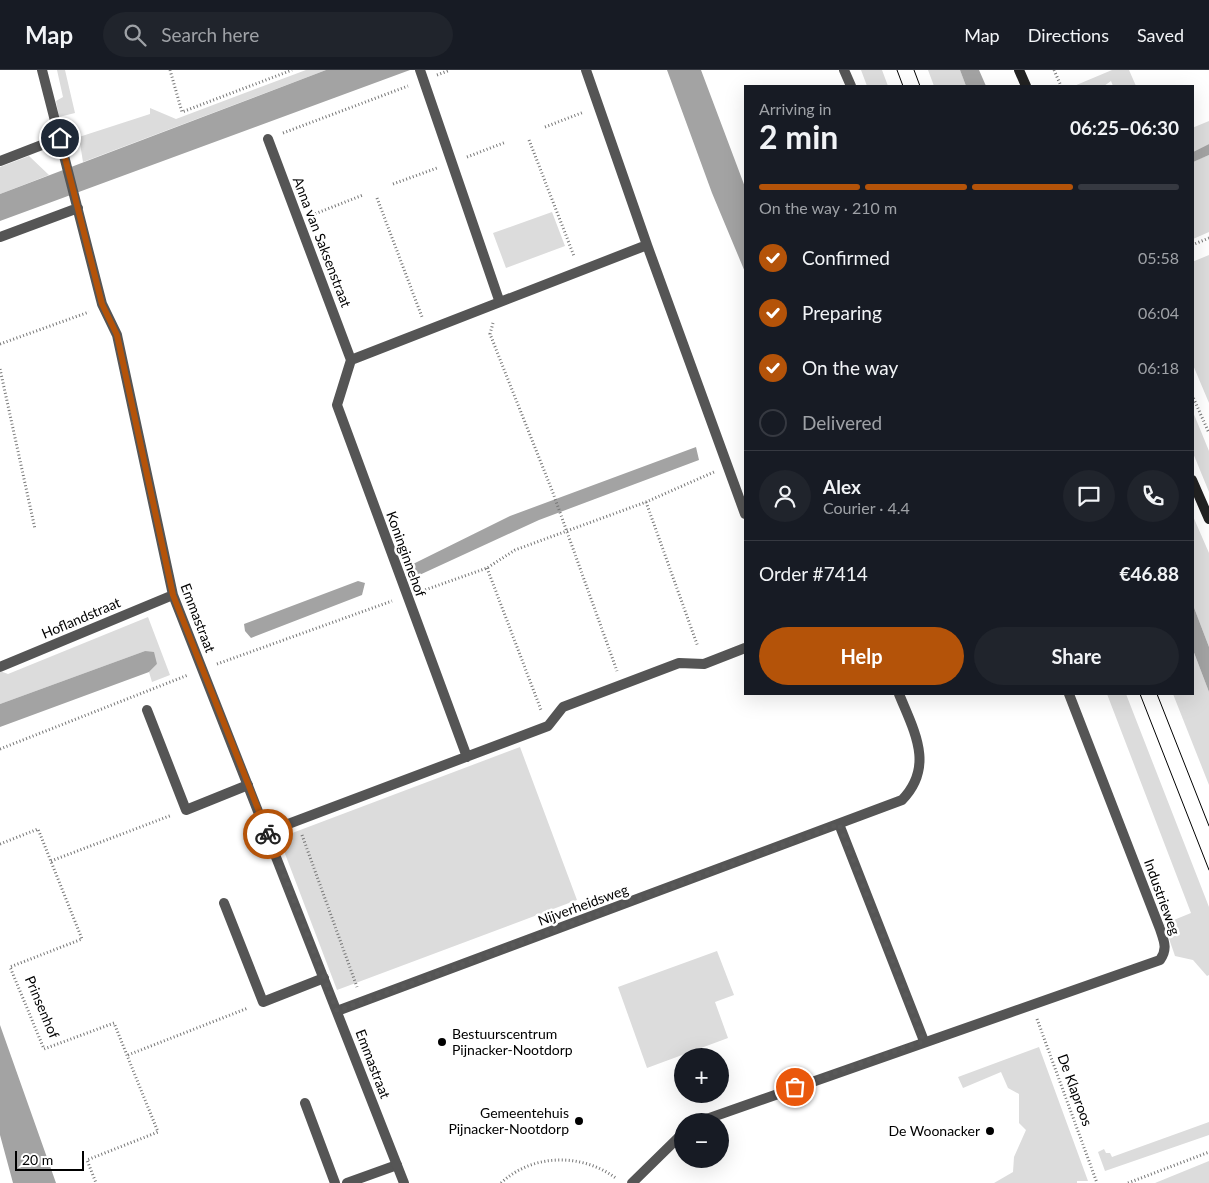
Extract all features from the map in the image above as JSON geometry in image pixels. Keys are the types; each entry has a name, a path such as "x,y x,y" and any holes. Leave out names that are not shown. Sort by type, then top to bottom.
{"main road":[{"path":"1019,70 1026,85"},
{"path":"1194,485 1209,519"}],"street":[{"name":"Emmastraat","path":"42,70 103,306 117,335 173,595 404,1183"},
{"path":"586,70 646,244 744,511"},
{"path":"844,70 850,85"},
{"path":"421,74 499,300"},
{"path":"0,161 60,138"},
{"name":"Anna van Saksenstraat","path":"268,139 351,360"},
{"path":"0,237 77,204"},
{"path":"351,360 499,300 646,244"},
{"name":"Koninginnehof","path":"351,360 337,405 467,757"},
{"name":"Hoflandstraat","path":"0,667 173,595"},
{"path":"267,832 548,726 563,707 680,663 704,664 744,648"},
{"name":"Nijverheidsweg","path":"337,1011 902,800 917,780 920,759 916,738 898,695"},
{"name":"Industrieweg","path":"723,1113 924,1041 1160,960 1165,953 1165,944 1160,929 1070,695"},
{"path":"147,710 186,810 248,785"},
{"path":"839,824 924,1041"},
{"path":"224,903 263,1002 324,978"},
{"path":"305,1103 335,1183"},
{"path":"632,1183 674,1142"},
{"path":"347,1183 397,1165"}],"path":[{"path":"170,70 182,112 292,70"},
{"path":"268,139 421,74 450,70"},
{"path":"1054,70 1061,85"},
{"path":"545,127 598,107"},
{"path":"529,140 579,270"},
{"path":"298,220 363,195"},
{"path":"377,198 426,330"},
{"path":"1194,244 1209,238"},
{"path":"499,300 490,334 553,493 622,686"},
{"path":"0,344 103,306"},
{"path":"0,369 35,529"},
{"path":"1194,399 1209,433"},
{"path":"0,750 203,669 487,568 515,550 646,502 726,466"},
{"path":"646,502 704,664"},
{"path":"487,568 548,726"},
{"path":"51,861 186,810"},
{"path":"297,821 363,1001"},
{"name":"Prinsenhof","path":"0,844 38,829 82,939 10,967 44,1049 114,1022 158,1132 88,1160 96,1183"},
{"path":"128,1055 263,1002"},
{"name":"De Klaproos","path":"1032,1004 1097,1183"},
{"path":"1128,1183 1209,1152"},
{"path":"500,1183 529,1166 558,1159 589,1164 621,1183"}],"shaded area":[{"path":"57,70 65,70 75,113 59,117 56,101 63,97"},
{"path":"306,70 326,70 83,162 79,137 150,114 150,108 176,119"},
{"path":"326,70 410,70 0,221 0,194"},
{"path":"667,70 701,70 744,184 744,270 712,193"},
{"path":"861,70 882,70 888,85 867,85"},
{"path":"928,70 960,70 966,85 934,85"},
{"path":"960,70 979,70 986,85 966,85"},
{"path":"1112,70 1129,70 1136,85 1113,85 1111,81 1105,85 1076,85"},
{"path":"1209,121 1209,144 1194,152 1194,127"},
{"path":"1209,144 1209,155 1194,162 1194,152"},
{"path":"1209,155 1209,232 1194,239 1194,161"},
{"path":"29,156 49,175 0,194 0,167"},
{"path":"552,212 565,246 506,268 493,233"},
{"path":"1209,255 1209,403 1194,367 1194,261"},
{"path":"1194,414 1209,451 1209,492 1194,455"},
{"path":"696,447 699,460 539,520 415,577 411,565 510,516"},
{"path":"1194,519 1209,553 1209,647 1194,608"},
{"path":"358,581 365,583 362,595 251,638 245,631 244,624"},
{"path":"1194,608 1209,647 1209,692 1194,653"},
{"path":"148,617 170,675 152,682 149,672 157,664 145,651 0,704 0,671 8,674"},
{"path":"145,651 154,652 157,664 149,672 0,727 0,704"},
{"path":"1194,653 1209,692 1209,785 1173,695 1194,695"},
{"path":"1107,695 1126,695 1209,907 1209,975 1207,976 1193,960 1175,956 1164,924 1191,913"},
{"path":"520,747 577,900 337,990 279,838"},
{"path":"717,951 734,995 715,1002 728,1038 701,1048 674,1048 674,1058 647,1068 618,987"},
{"path":"0,1025 56,1183 13,1183 0,1135"},
{"path":"1039,1047 1088,1181 1077,1181 1077,1183 994,1183 1013,1172 1014,1157 1026,1130 1019,1123 1019,1094 1008,1088 1001,1072 963,1088 958,1077"},
{"path":"1209,1122 1209,1135 1105,1171 1098,1152 1104,1149 1112,1157"},
{"path":"1209,1161 1209,1183 1155,1183"}],"tram line":[{"path":"897,70 903,85"},
{"path":"914,70 920,85"},
{"path":"1140,695 1209,870"},
{"path":"1157,695 1209,826"}],"way so far":[{"path":"268,834 337,1011 839,824 924,1041 795,1087"}],"place":[{"name":"Bestuurscentrum Pijnacker-Nootdorp","path":"442,1042"},
{"name":"Gemeentehuis Pijnacker-Nootdorp","path":"579,1121"},
{"name":"De Woonacker","path":"990,1131"}],"route":[{"path":"60,138 102,304 117,335 173,595 268,834"}]}
